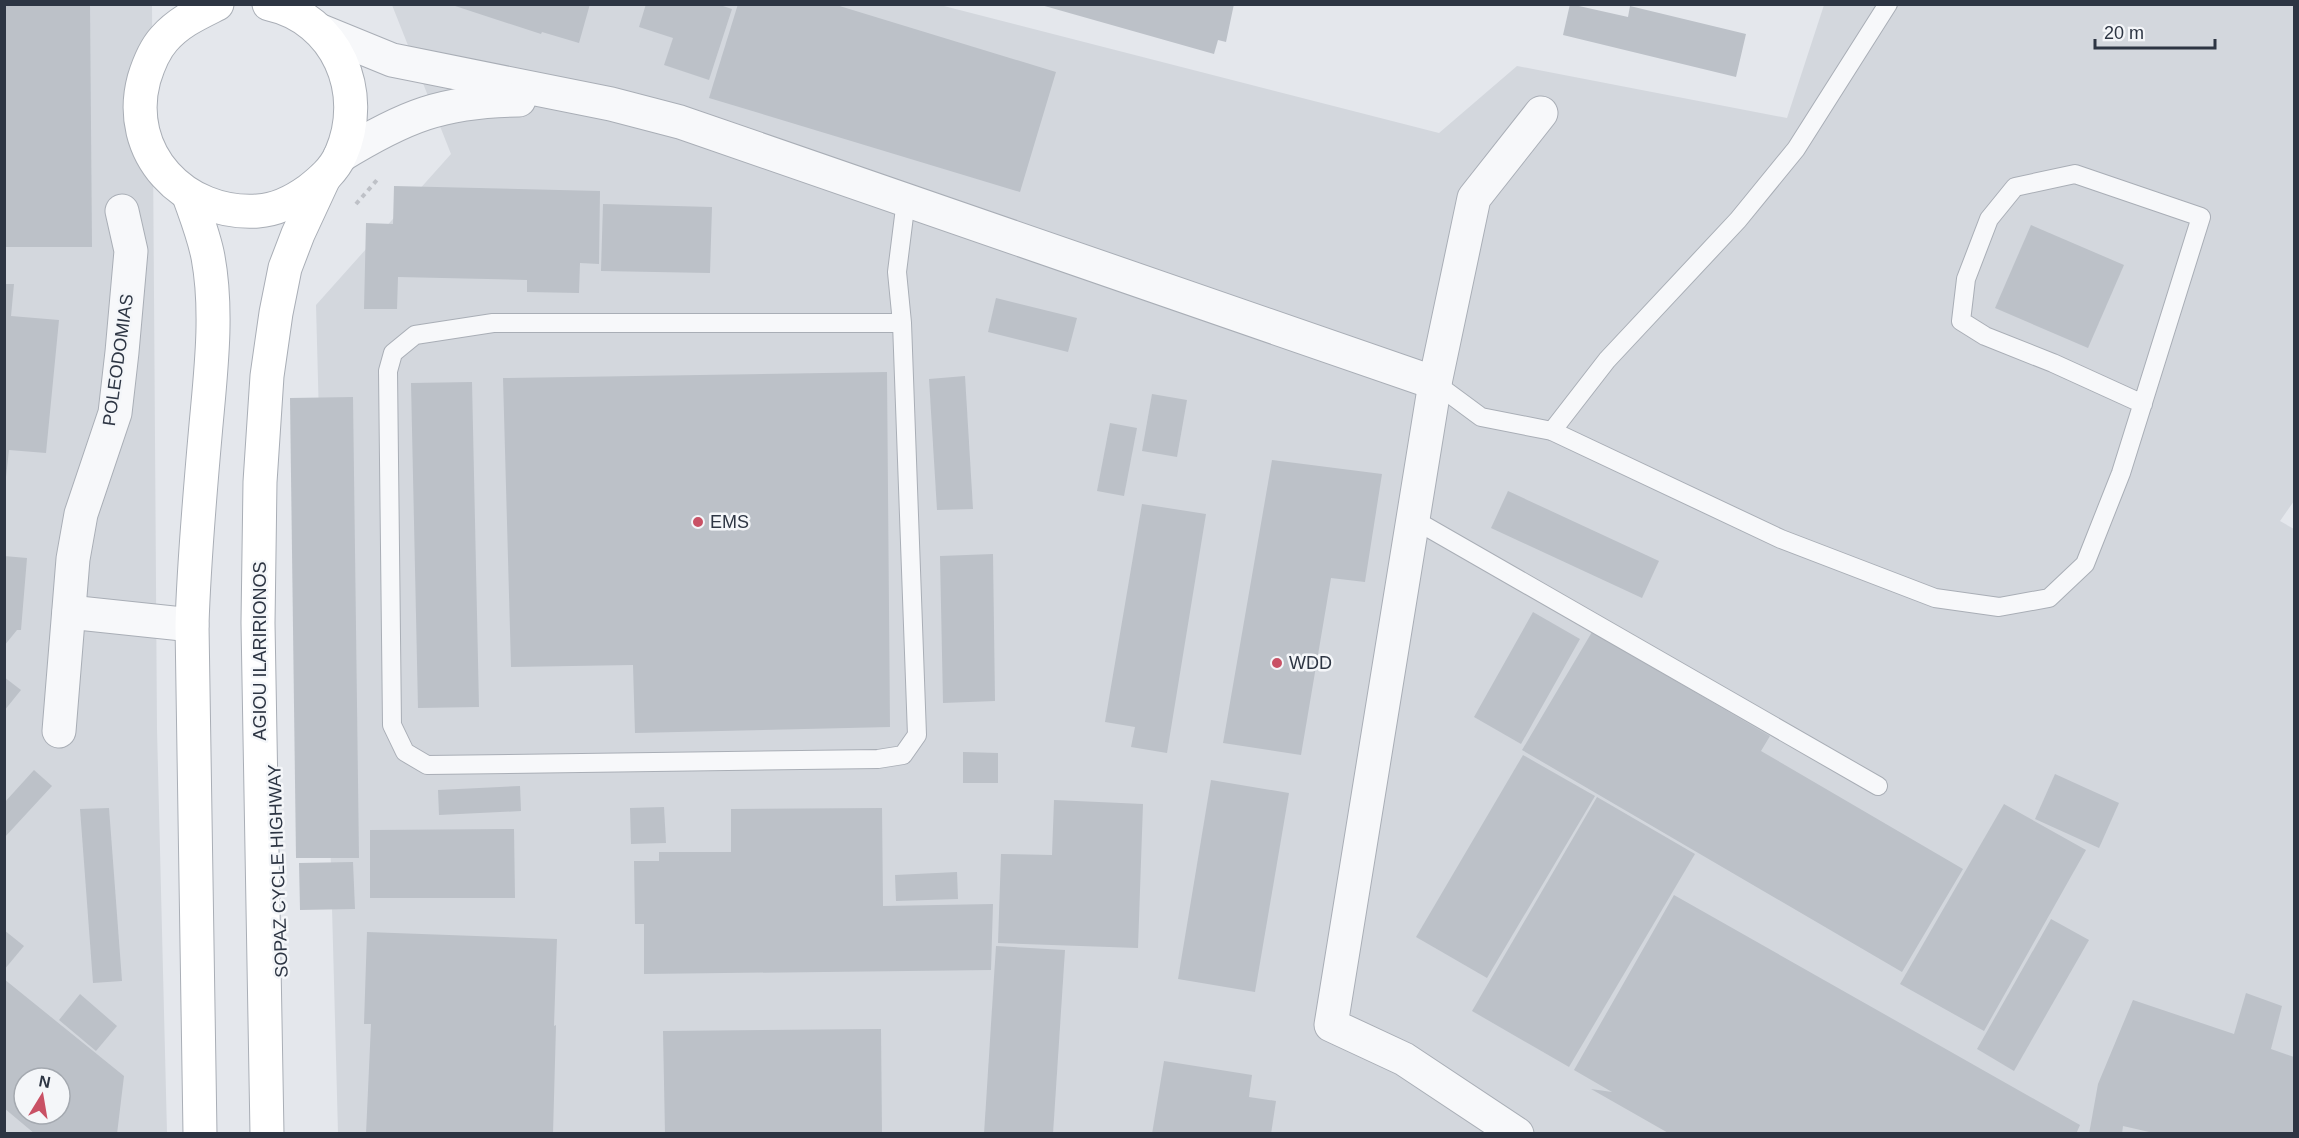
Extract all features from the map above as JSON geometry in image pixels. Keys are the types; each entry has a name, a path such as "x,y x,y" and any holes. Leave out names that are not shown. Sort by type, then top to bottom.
{"main road":[{"path":"163,40 167,4"},
{"path":"217,4 187,18 163,40 148,66 140,94 141,124 150,152 166,177 189,196 223,210 259,212 295,201 332,167"},
{"path":"279,6 304,18 321,31"},
{"name":"AGIOU ILARIRIONOS","path":"267,1134 258,623 260,482 267,376 285,268 351,124 351,90 340,58 321,31"},
{"path":"189,196 208,256 212,319 212,363 194,566 192,625 200,1134"}],"street":[{"path":"321,31 392,60 611,104 680,122 1435,383"},
{"path":"332,167 394,125 422,113 452,105 485,100 611,104"},
{"path":"1517,1134 1404,1059 1331,1025 1435,383 1474,198 1541,113"},
{"name":"POLEODOMIAS","path":"59,730 73,559 81,514 101,459 117,393 131,251 122,211"},
{"path":"69,612 192,625"}],"lane":[{"path":"1552,431 1607,360 1738,220 1796,149 1888,4"},
{"path":"1435,383 1481,417 1552,431 1781,539 1935,598 1999,607 2049,598 2085,564 2121,474 2144,404 2201,217 2074,174 2015,187 1989,219 1966,279 1961,321 1985,336 2053,363 2144,404"},
{"path":"902,323 493,323 416,335 393,353 388,371 392,725 405,752 427,765 866,759 903,755 916,735 902,323 897,272 906,200"},
{"path":"1413,519 1878,786"}],"path":[{"path":"352,210 362,194 378,178"}],"shaded area":[{"path":"5,5 152,5 157,729 167,1133 5,1134"},
{"path":"392,5 940,5 1439,133 1517,66 1787,118 1824,5 2294,5 2294,501 2280,521 2294,529 2294,1133 338,1133 316,305 451,154"}],"building":[{"path":"4,4 90,4 92,247 4,247"},
{"path":"449,4 590,4 579,43 542,32 541,34"},
{"path":"646,4 717,4 732,9 709,80 664,65 673,38 639,27"},
{"path":"738,4 833,4 1056,72 1020,192 709,98"},
{"path":"1234,4 1226,42 1218,40 1214,54 1041,5"},
{"path":"1570,4 1628,17 1630,6 1746,34 1736,77 1563,35"},
{"path":"394,186 600,191 599,264 580,263 579,293 527,292 527,280 398,277 397,309 364,309 366,223 393,224"},
{"path":"603,204 712,207 710,273 601,271"},
{"path":"2031,225 2124,265 2088,348 1995,308"},
{"path":"4,284 14,284 11,316 59,320 46,453 9,450 6,477"},
{"path":"996,298 1077,318 1068,352 988,332"},
{"name":"EMS","path":"887,372 890,727 635,733 633,665 511,667 503,378"},
{"path":"965,376 973,509 937,510 929,379"},
{"path":"472,382 479,707 418,708 411,383"},
{"path":"1152,394 1187,400 1177,457 1142,451"},
{"path":"353,397 359,858 296,858 290,398"},
{"path":"1110,423 1137,428 1124,496 1097,491"},
{"name":"WDD","path":"1272,460 1382,474 1365,582 1331,578 1301,755 1223,743"},
{"path":"1508,491 1659,561 1642,598 1491,528"},
{"path":"1142,504 1206,514 1167,753 1131,747 1135,727 1105,722"},
{"path":"993,554 995,701 943,703 940,556"},
{"path":"4,556 27,558 21,630 17,630 4,646"},
{"path":"1533,612 1580,639 1521,744 1474,717"},
{"path":"1592,632 1770,736 1761,751 1963,869 1902,972 1522,750"},
{"path":"4,677 21,690 4,711"},
{"path":"963,752 998,753 998,783 963,783"},
{"path":"1523,755 1595,796 1487,978 1416,937"},
{"path":"34,770 52,786 4,838 4,803"},
{"path":"2055,774 2119,803 2099,848 2035,819"},
{"path":"1211,780 1289,793 1255,992 1178,979"},
{"path":"520,786 521,811 439,815 438,790"},
{"path":"1597,797 1695,854 1569,1067 1472,1011"},
{"path":"1054,800 1143,804 1138,948 998,943 1001,854 1052,855"},
{"path":"2004,804 2086,850 1984,1031 1900,984"},
{"path":"664,807 666,843 631,844 630,808"},
{"path":"109,808 122,981 93,983 80,809"},
{"path":"882,808 883,906 993,904 991,970 644,974 644,924 635,924 634,861 659,861 659,852 731,852 731,809"},
{"path":"514,829 515,898 370,898 370,830"},
{"path":"353,862 355,909 300,910 299,863"},
{"path":"957,872 958,899 896,901 895,875"},
{"path":"1674,895 2080,1125 2076,1134 1670,1134 1591,1089 1612,1092 1574,1070"},
{"path":"2051,919 2089,940 2014,1071 1977,1049"},
{"path":"4,930 24,946 4,970"},
{"path":"367,932 557,939 553,1134 366,1134 371,1024 364,1024"},
{"path":"996,946 1065,950 1053,1134 984,1134"},
{"path":"4,979 124,1076 117,1134 35,1134 25,1126 72,1126 72,1066 12,1066 12,1115 4,1108"},
{"path":"2246,993 2282,1006 2271,1049 2294,1057 2294,1134 2158,1134 2123,1126 2122,1134 2089,1134 2098,1084 2133,1000 2234,1034"},
{"path":"80,994 117,1026 96,1051 59,1020"},
{"path":"881,1029 882,1134 665,1134 663,1031"},
{"path":"1164,1061 1252,1075 1249,1097 1276,1101 1271,1134 1152,1134"}],"place":[{"name":"EMS","path":"698,522"},
{"name":"WDD","path":"1277,663"}]}
